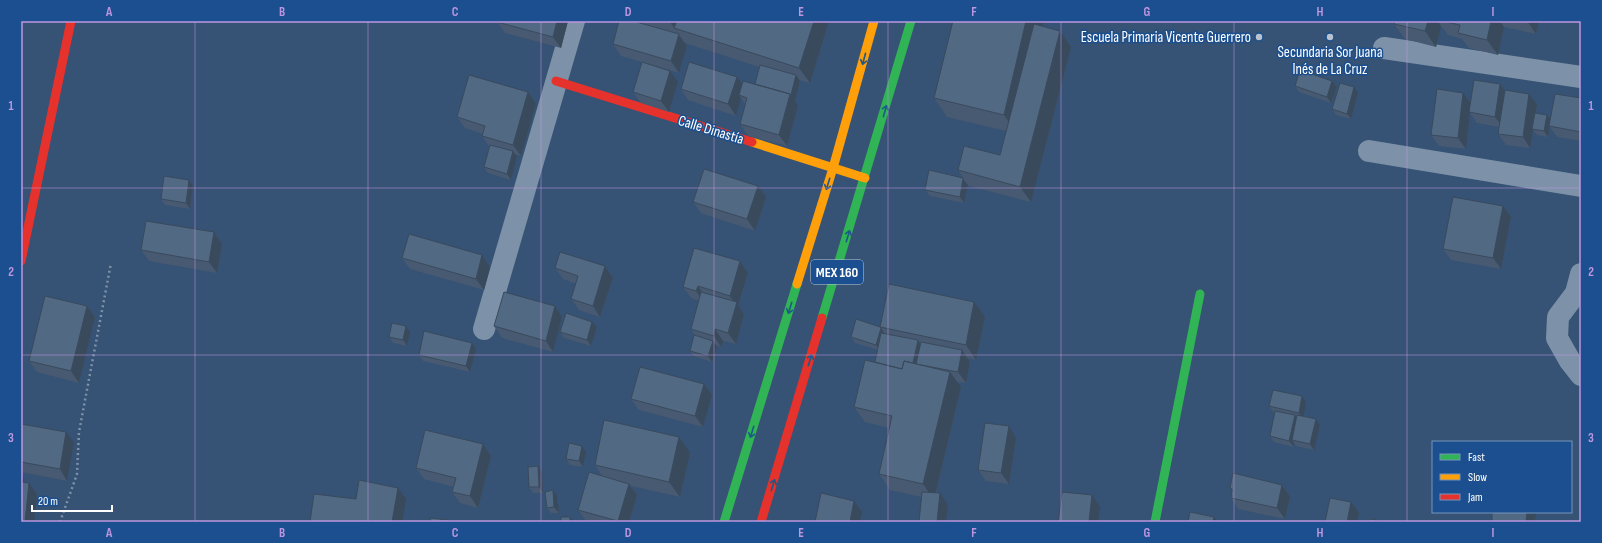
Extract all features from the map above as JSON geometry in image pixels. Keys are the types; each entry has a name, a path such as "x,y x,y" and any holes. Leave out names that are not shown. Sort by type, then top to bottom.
{"main road":[{"path":"21,260 71,21"},
{"name":"MEX 160","path":"724,522 833,168 874,21"},
{"name":"MEX 160","path":"761,522 911,21"},
{"name":"Calle Dinastía","path":"556,82 865,178"},
{"path":"1155,522 1200,294"}],"street":[{"path":"484,329 574,21"},
{"path":"1384,48 1581,77"},
{"path":"1369,151 1581,186"},
{"path":"1579,284 1558,317 1557,338 1570,361 1581,375"}],"path":[{"path":"60,522 77,474 79,432 111,263"}],"building":[{"path":"497,21 557,21 553,37"},
{"path":"619,21 633,21 679,34 671,61 613,44"},
{"path":"677,21 814,21 799,68 674,28"},
{"path":"953,21 1026,21 1004,115 934,98"},
{"path":"1395,21 1428,21 1425,31 1394,24"},
{"path":"1442,21 1491,21 1487,40 1458,33 1460,25"},
{"path":"1034,24 1060,31 1020,187 958,170 964,146 1000,155"},
{"path":"642,62 670,71 661,101 633,92"},
{"path":"689,62 737,77 728,104 681,89"},
{"path":"760,65 796,75 791,95 755,84"},
{"path":"1300,70 1332,81 1327,97 1295,86"},
{"path":"469,75 528,92 513,145 482,136 485,126 457,117"},
{"path":"1474,80 1500,84 1495,117 1469,112"},
{"path":"743,81 790,94 779,135 740,124 747,98 739,95"},
{"path":"1340,83 1354,87 1347,114 1332,109"},
{"path":"1437,89 1463,93 1458,138 1431,135"},
{"path":"1505,90 1529,94 1523,137 1498,134"},
{"path":"1555,94 1581,98 1581,132 1549,126"},
{"path":"1535,113 1547,115 1544,131 1532,129"},
{"path":"490,145 513,151 507,174 484,167"},
{"path":"704,169 758,186 747,219 693,202"},
{"path":"929,170 963,178 960,197 925,190"},
{"path":"164,176 189,180 186,203 161,199"},
{"path":"1453,197 1503,206 1493,258 1443,249"},
{"path":"146,221 214,232 209,262 141,250"},
{"path":"409,234 482,255 476,279 402,258"},
{"path":"694,248 740,261 730,296 698,286 696,291 683,287"},
{"path":"560,252 605,266 593,306 571,299 578,276 555,268"},
{"path":"889,284 974,302 966,345 880,327"},
{"path":"504,292 555,306 546,341 494,326"},
{"path":"701,292 737,302 728,333 715,329 714,336 691,329"},
{"path":"45,296 87,306 71,371 29,361"},
{"path":"566,313 592,322 587,340 560,332"},
{"path":"856,319 881,328 876,345 851,337"},
{"path":"392,323 406,326 403,340 389,337"},
{"path":"424,331 472,343 466,366 419,355"},
{"path":"881,333 918,340 913,363 904,361 902,369 875,362"},
{"path":"694,335 713,341 708,356 690,351"},
{"path":"921,342 962,350 958,372 916,364"},
{"path":"865,360 902,369 904,361 950,372 923,484 879,474 892,416 854,407"},
{"path":"640,367 704,384 695,416 631,399"},
{"path":"1273,390 1302,396 1299,413 1269,406"},
{"path":"1275,411 1295,415 1289,441 1270,436"},
{"path":"1297,415 1316,419 1310,444 1292,440"},
{"path":"604,420 679,437 669,482 595,465"},
{"path":"985,423 1009,426 1001,473 978,470"},
{"path":"21,424 66,432 60,469 21,462"},
{"path":"425,430 483,444 470,496 452,492 456,478 416,468"},
{"path":"569,443 582,446 579,461 566,459"},
{"path":"538,466 539,487 529,487 528,467"},
{"path":"589,472 629,484 618,521 578,510"},
{"path":"1233,473 1282,485 1277,508 1231,498 1232,489 1230,488"},
{"path":"359,480 398,488 392,522 310,522 314,494 356,499"},
{"path":"21,482 29,483 25,522 21,522"},
{"path":"553,490 554,507 547,508 545,492"},
{"path":"922,492 940,493 937,522 919,522"},
{"path":"1062,492 1092,495 1089,522 1058,522"},
{"path":"821,493 854,501 850,522 815,522"},
{"path":"1330,498 1351,502 1347,522 1325,522"},
{"path":"1190,512 1214,517 1213,522 1188,522"},
{"path":"1492,513 1527,513 1526,522 1492,522"},
{"path":"561,517 570,517 570,522 561,522"},
{"path":"431,518 464,522 430,522"},
{"path":"1370,519 1388,522 1369,522"}],"traffic: fast":[{"path":"822,318 911,21"},
{"path":"724,522 797,284"},
{"path":"1155,522 1200,294"}],"traffic: slow":[{"path":"797,284 833,168 874,21"},
{"path":"752,142 865,178"}],"traffic: jam":[{"path":"21,261 71,21"},
{"path":"556,81 752,142"},
{"path":"761,522 822,318"}],"place":[{"name":"Escuela Primaria Vicente Guerrero","path":"1259,37"},
{"name":"Secundaria Sor Juana Inés de La Cruz","path":"1330,37"}]}
